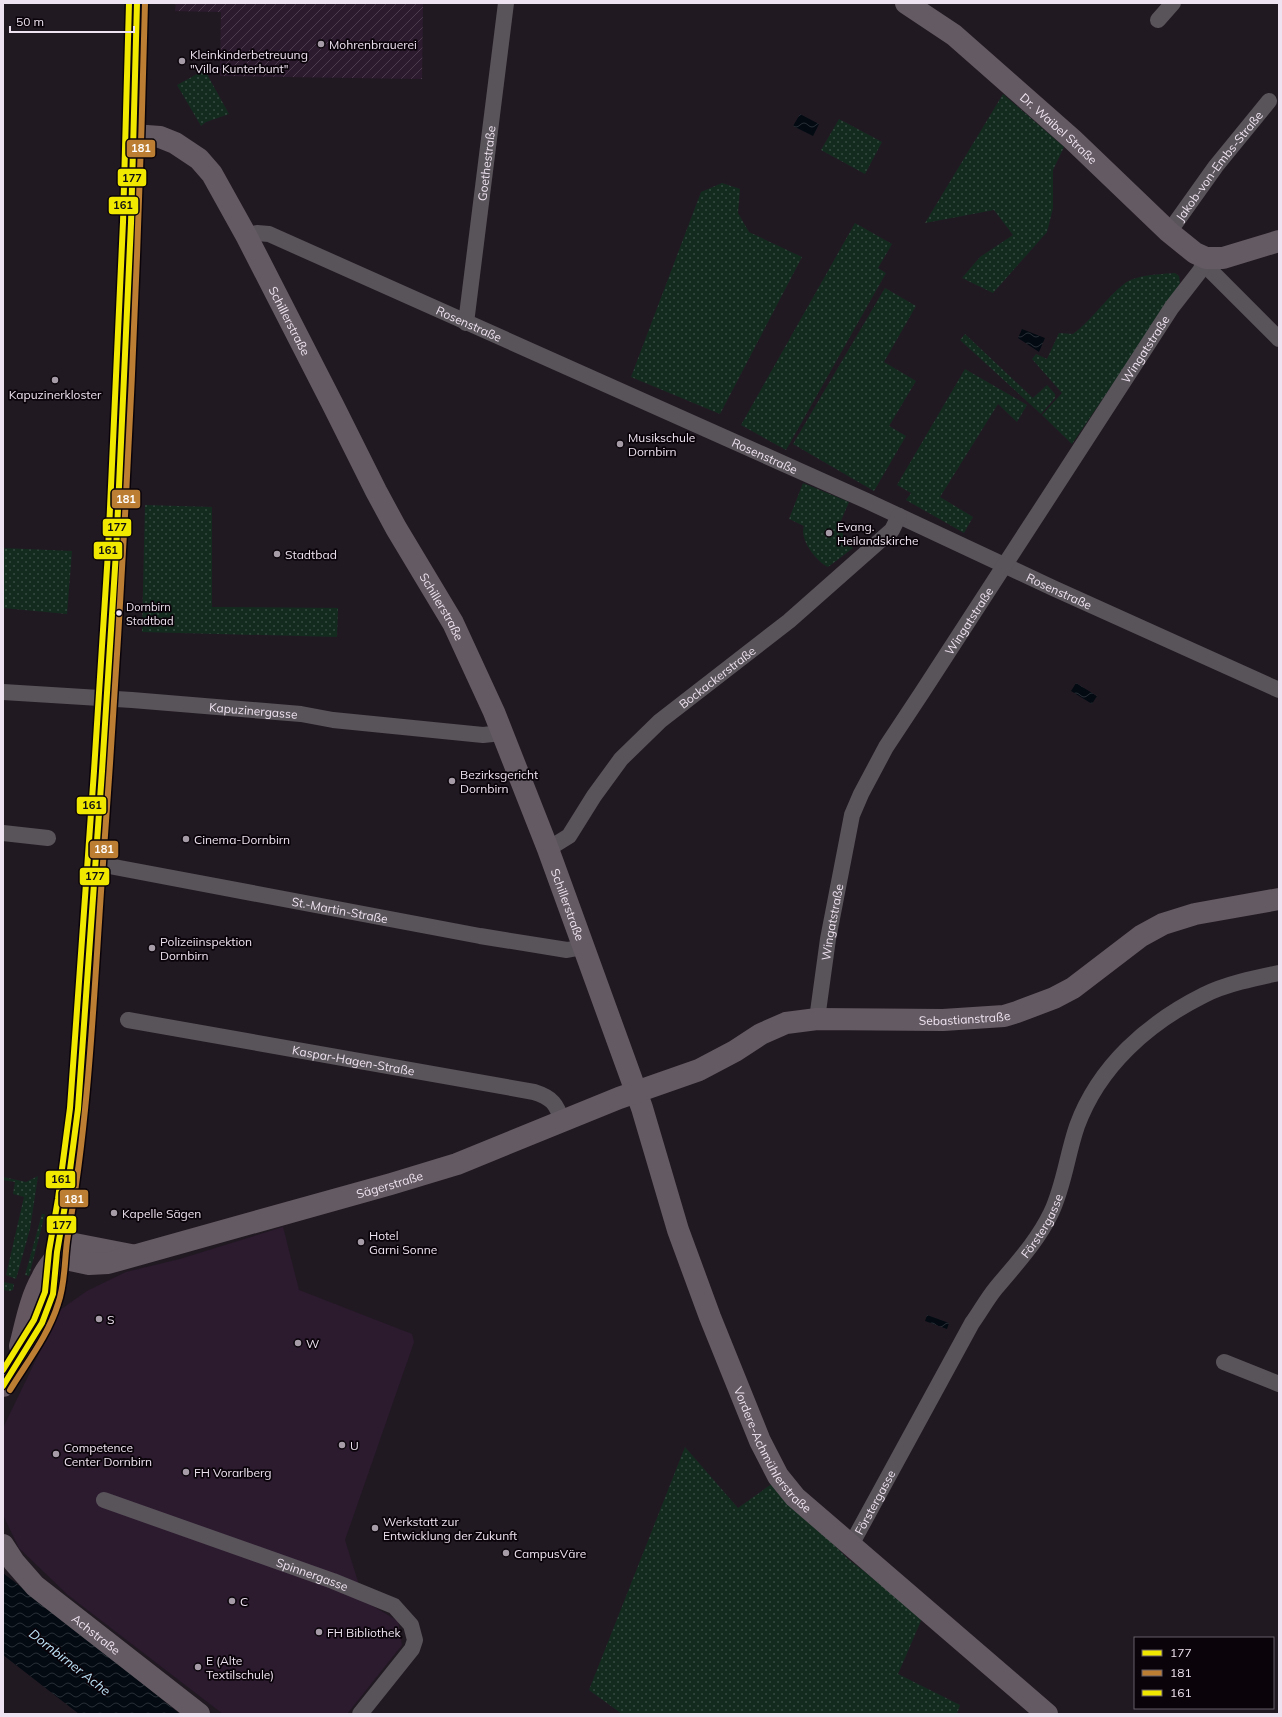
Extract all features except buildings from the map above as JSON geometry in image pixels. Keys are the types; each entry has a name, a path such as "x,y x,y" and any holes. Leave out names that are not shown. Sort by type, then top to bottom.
{"main road":[{"path":"3,1386 16,1362 31,1303 42,1277 57,1249 79,1105 107,699 121,462 137,3"}],"street":[{"name":"Goethestraße","path":"466,324 506,3"},
{"name":"Dr. Waibel Straße","path":"906,3 954,35 1072,139 1169,232 1195,253 1206,258"},
{"path":"1158,20 1173,3"},
{"name":"Jakob-von-Embs-Straße","path":"1169,232 1216,166 1269,101"},
{"name":"Schillerstraße","path":"133,142 160,137 199,159 212,174 247,237 376,491 453,622 494,712 548,850 637,1092"},
{"name":"Rosenstraße","path":"247,237 257,233 269,234 466,324 899,516 1279,690"},
{"path":"1279,241 1228,257 1206,258 1212,272 1279,339"},
{"name":"Wingatstraße","path":"817,1019 830,931 852,815 861,794 886,747 1172,308 1200,271 1206,258"},
{"name":"Bockackerstraße","path":"548,850 569,836 594,796 621,759 660,721 789,621 892,530 899,516"},
{"name":"Kapuzinergasse","path":"3,692 301,714 333,720 483,735 502,733"},
{"path":"3,833 48,838"},
{"name":"St.-Martin-Straße","path":"96,865 109,866 480,936 567,950 583,947"},
{"name":"Sebastianstraße","path":"637,1092 699,1070 735,1051 761,1034 786,1023 817,1019 943,1020 1004,1016 1034,1006 1073,988 1141,936 1163,924 1195,914 1279,900"},
{"name":"Förstergasse","path":"851,1545 972,1323 995,1290 1037,1238 1052,1212 1077,1126 1090,1098 1106,1073 1127,1048 1159,1022 1205,994 1241,982 1279,973"},
{"name":"Kaspar-Hagen-Straße","path":"128,1020 534,1092 546,1095 556,1104 563,1122"},
{"name":"Sägerstraße","path":"57,1249 99,1264 108,1263 384,1186 450,1166 637,1092"},
{"name":"Vordere-Achmühlerstraße","path":"637,1092 678,1230 710,1316 760,1441 778,1476 795,1497 1047,1714"},
{"path":"1224,1362 1279,1384"},
{"name":"Spinnergasse","path":"104,1500 333,1581 394,1606 411,1625 415,1640 412,1649 360,1714"},
{"name":"Achstraße","path":"3,1545 14,1562 35,1586 199,1714"}],"shaded area":[{"name":"Mohrenbrauerei","path":"176,3 423,3 422,79 220,76 221,12 175,11"},
{"name":"FH Vorarlberg","path":"283,1227 299,1290 412,1334 414,1342 345,1540 364,1601 398,1621 402,1645 347,1714 223,1714 68,1595 19,1548 3,1515 3,1428 60,1310 87,1291 126,1272 180,1259"}],"green space":[{"path":"203,67 229,114 206,122 201,126 177,85 199,73 198,70"},
{"path":"1003,94 1064,147 1053,170 1053,208 1047,232 993,293 962,278 980,257 1013,235 994,210 925,223"},
{"path":"839,119 882,142 865,174 821,150"},
{"path":"722,183 740,189 738,213 749,232 802,257 720,414 631,377 701,192"},
{"path":"855,223 892,244 878,268 886,273 786,450 741,425"},
{"path":"1175,273 1179,276 1180,283 1174,294 1072,444 1042,415 1062,393 1032,359 1036,354 1047,359 1059,333 1073,334 1128,281 1148,276"},
{"path":"885,288 916,306 884,362 916,381 889,426 906,436 874,491 793,444"},
{"path":"965,334 1033,398 1047,385 1055,394 1055,398 1041,414 960,340"},
{"path":"965,369 1027,405 1017,422 998,404 940,497 973,517 964,533 906,500 911,493 897,485"},
{"path":"803,483 849,502 840,523 842,525 843,536 853,548 828,567 818,560 806,543 803,531 804,526 789,519"},
{"path":"145,505 212,507 212,607 338,608 337,637 142,632"},
{"path":"3,548 72,551 67,614 3,608"},
{"path":"38,1176 30,1229 16,1279 6,1275 24,1197 13,1194 15,1182 3,1180 3,1177 26,1182"},
{"path":"42,1214 45,1214 29,1276 25,1275"},
{"path":"3,1282 14,1284 13,1290 3,1290"},
{"path":"685,1447 738,1508 773,1483 848,1559 923,1616 898,1674 960,1705 957,1714 622,1714 589,1690"}],"water":[{"path":"800,114 819,124 813,136 793,126"},
{"path":"1022,329 1045,338 1039,352 1018,338"},
{"path":"1076,683 1097,696 1092,704 1071,691"},
{"path":"927,1315 949,1323 947,1329 925,1321"},
{"name":"Dornbirner Ache","path":"3,1573 73,1627 180,1714 79,1714 3,1655"}],"transit line":[{"name":"161","path":"3,1370 34,1320 45,1292 49,1251 58,1199 70,1108 108,552 123,222 129,3"},
{"name":"177","path":"3,1386 42,1323 53,1294 57,1252 66,1200 78,1109 116,552 131,223 137,3"},
{"name":"181","path":"10,1390 49,1327 61,1296 86,1096 111,755 124,540 134,326 145,3"}],"place":[{"name":"Mohrenbrauerei","path":"321,44"},
{"name":"Kleinkinderbetreuung \"Villa Kunterbunt\"","path":"182,61"},
{"name":"Kapuzinerkloster","path":"55,380"},
{"name":"Musikschule Dornbirn","path":"620,444"},
{"name":"Evang. Heilandskirche","path":"829,533"},
{"name":"Stadtbad","path":"277,554"},
{"name":"Dornbirn Stadtbad","path":"119,613"},
{"name":"Bezirksgericht Dornbirn","path":"452,781"},
{"name":"Cinema-Dornbirn","path":"186,839"},
{"name":"Polizeiinspektion Dornbirn","path":"152,948"},
{"name":"Kapelle Sägen","path":"114,1213"},
{"name":"Hotel Garni Sonne","path":"361,1242"},
{"name":"S","path":"99,1319"},
{"name":"W","path":"298,1343"},
{"name":"U","path":"342,1445"},
{"name":"Competence Center Dornbirn","path":"56,1454"},
{"name":"FH Vorarlberg","path":"186,1472"},
{"name":"Werkstatt zur Entwicklung der Zukunft","path":"375,1528"},
{"name":"CampusVäre","path":"506,1553"},
{"name":"C","path":"232,1601"},
{"name":"FH Bibliothek","path":"319,1632"},
{"name":"E (Alte Textilschule)","path":"198,1667"}]}
